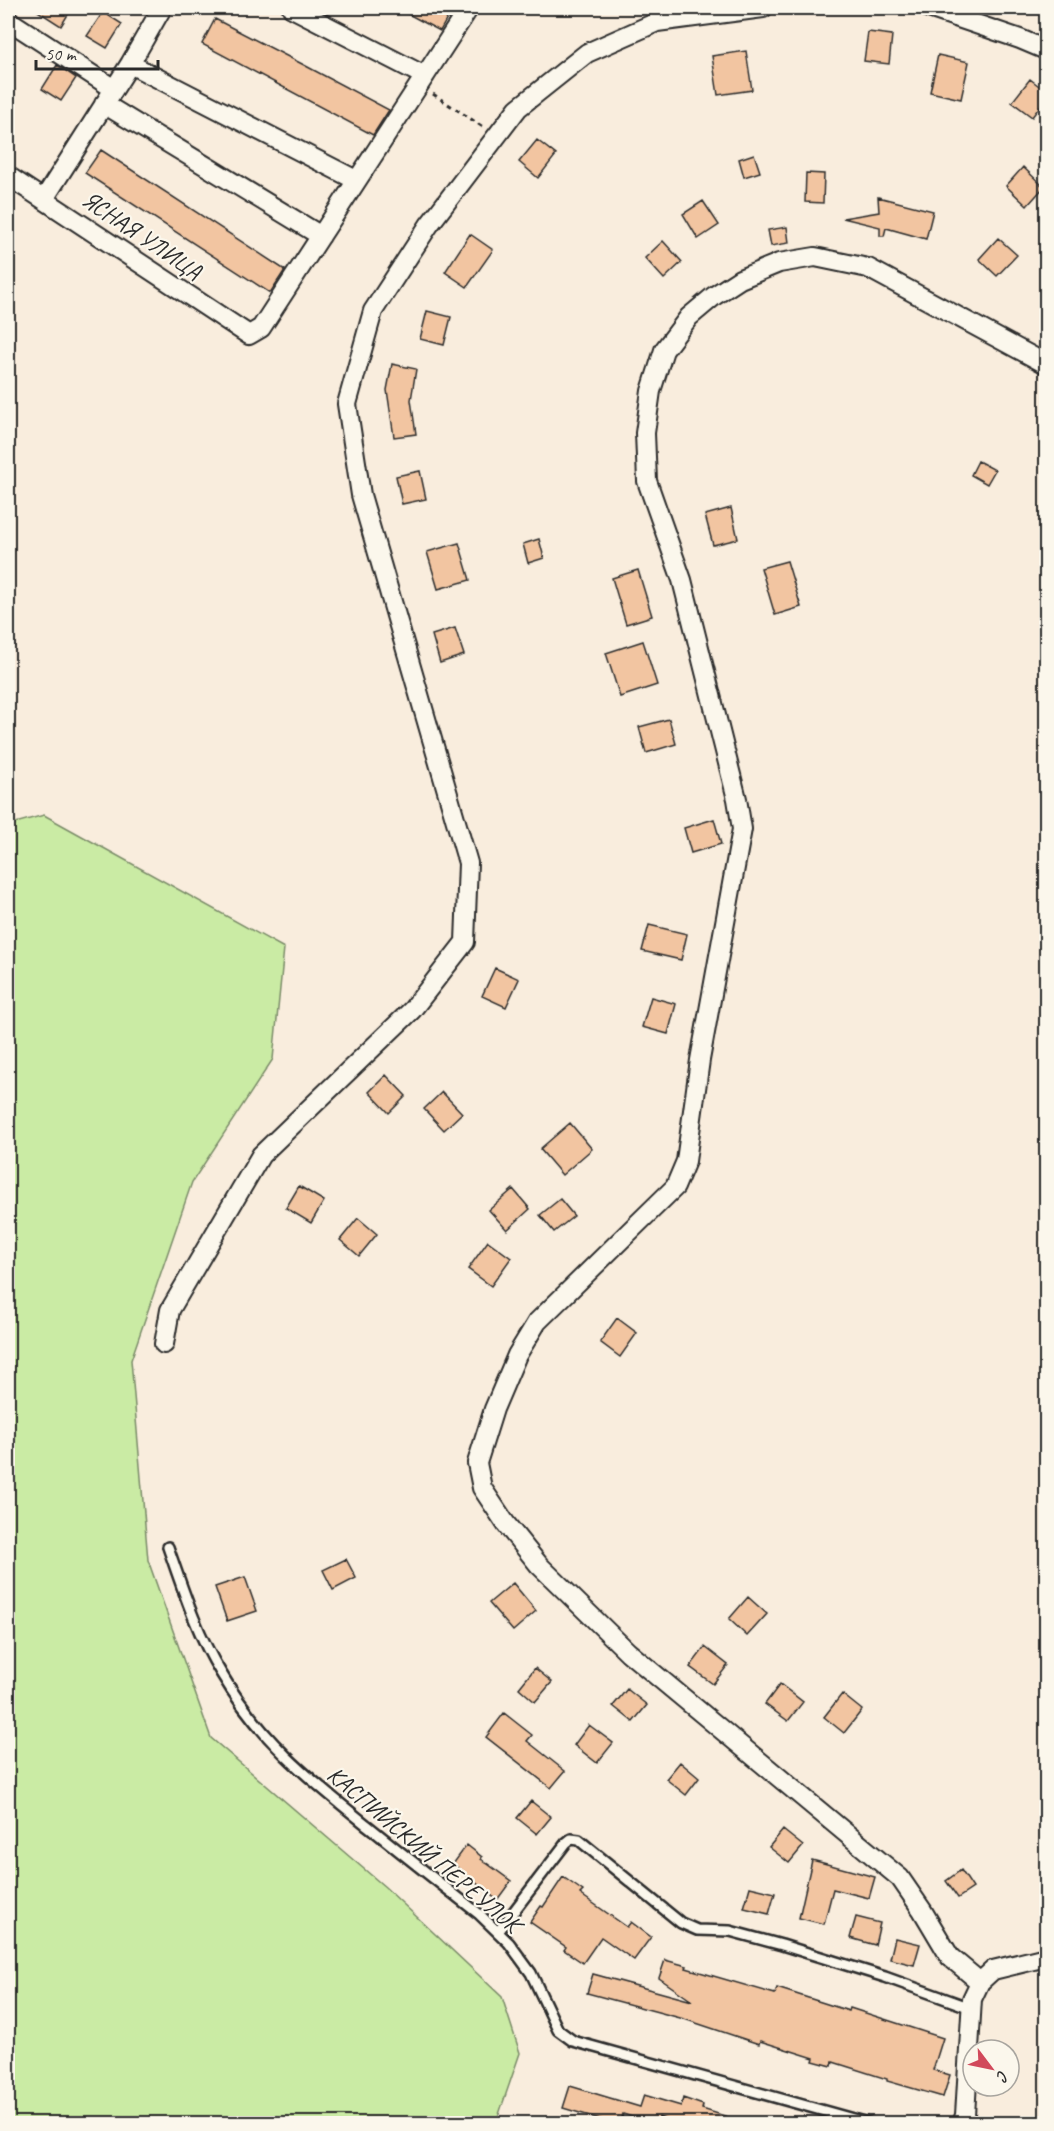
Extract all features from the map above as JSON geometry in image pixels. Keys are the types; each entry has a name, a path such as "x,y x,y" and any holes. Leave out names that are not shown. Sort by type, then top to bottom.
{"street":[{"path":"44,198 130,64 162,8"},
{"path":"292,8 422,80"},
{"path":"8,20 109,97 321,236 469,8"},
{"path":"164,1344 170,1310 261,1155 412,1010 465,942 468,863 361,495 347,404 373,311 429,225 518,108 587,53 657,22 764,8"},
{"path":"929,8 1047,50"},
{"path":"130,64 356,180"},
{"name":"ЯСНАЯ УЛИЦА","path":"8,176 249,335 261,328 321,236"},
{"path":"980,1982 950,1957 900,1878 628,1652 539,1565 506,1524 482,1488 477,1463 494,1409 517,1355 537,1322 675,1187 686,1161 700,1060 742,829 737,799 682,580 647,482 645,433 651,391 664,350 689,317 714,296 740,279 779,263 815,257 868,268 1047,364"},
{"path":"962,2124 965,2115 972,1999 980,1982 993,1970 1047,1957"}],"lane":[{"name":"КАСПИЙСКИЙ ПЕРЕУЛОК","path":"168,1547 189,1608 220,1672 270,1741 305,1776 479,1914 498,1932 531,1973 558,2030 573,2041 871,2124"},
{"path":"498,1932 566,1843 572,1839 579,1840 681,1923 697,1930 730,1931 782,1945 885,1977 971,2008"}],"path":[{"path":"422,80 497,136"}],"green space":[{"path":"44,815 284,948 273,1059 192,1182 131,1360 148,1560 211,1738 385,1887 502,1997 520,2053 496,2123 8,2123 8,825"}],"building":[{"path":"33,8 72,8 61,26"},
{"path":"397,8 453,8 440,31"},
{"path":"103,12 122,24 107,48 87,36"},
{"path":"215,19 389,110 373,135 202,44"},
{"path":"868,32 892,35 889,64 864,61"},
{"path":"746,51 752,90 718,95 712,56"},
{"path":"938,55 969,62 961,99 930,92"},
{"path":"57,65 76,78 61,101 42,89"},
{"path":"1030,79 1047,92 1047,97 1032,117 1012,102"},
{"path":"537,140 556,155 538,178 519,162"},
{"path":"101,150 285,270 270,293 85,173"},
{"path":"754,154 760,172 744,177 739,159"},
{"path":"1023,167 1044,187 1027,206 1006,186"},
{"path":"806,173 824,174 823,203 805,202"},
{"path":"878,197 933,211 926,239 886,228 884,236 880,236 880,227 843,218 879,212"},
{"path":"703,201 719,225 698,239 683,214"},
{"path":"787,227 789,243 771,246 768,230"},
{"path":"470,234 493,250 467,287 445,272"},
{"path":"998,238 1017,255 997,276 979,259"},
{"path":"663,241 682,262 664,279 645,258"},
{"path":"427,311 451,317 444,345 420,339"},
{"path":"392,364 416,369 411,400 416,434 394,437 387,390"},
{"path":"978,461 995,470 987,484 971,475"},
{"path":"420,471 426,499 402,504 396,476"},
{"path":"731,508 738,539 713,545 705,515"},
{"path":"539,539 544,558 528,563 523,544"},
{"path":"459,543 470,580 438,589 427,552"},
{"path":"787,561 801,607 775,615 761,568"},
{"path":"638,570 652,616 626,624 612,578"},
{"path":"455,628 464,655 440,663 432,635"},
{"path":"643,641 657,685 620,697 606,653"},
{"path":"669,719 676,744 646,753 639,727"},
{"path":"714,819 721,844 691,853 684,828"},
{"path":"649,925 687,934 681,960 642,951"},
{"path":"495,968 519,979 506,1007 482,996"},
{"path":"651,997 676,1004 668,1034 642,1027"},
{"path":"386,1075 406,1096 389,1113 369,1092"},
{"path":"442,1092 462,1113 444,1130 424,1109"},
{"path":"570,1123 592,1149 562,1175 540,1149"},
{"path":"299,1186 324,1201 311,1223 286,1208"},
{"path":"513,1189 530,1209 507,1230 489,1210"},
{"path":"560,1199 574,1216 554,1232 540,1215"},
{"path":"358,1218 377,1234 359,1256 340,1240"},
{"path":"488,1241 511,1258 491,1286 468,1269"},
{"path":"617,1318 637,1333 620,1357 600,1342"},
{"path":"346,1559 356,1578 333,1590 323,1570"},
{"path":"245,1577 257,1611 227,1621 215,1587"},
{"path":"513,1583 536,1611 513,1631 489,1603"},
{"path":"748,1597 767,1614 747,1636 729,1619"},
{"path":"705,1647 728,1665 713,1684 690,1667"},
{"path":"535,1668 552,1682 535,1702 519,1688"},
{"path":"780,1684 803,1702 788,1721 765,1704"},
{"path":"627,1689 647,1705 633,1722 613,1706"},
{"path":"842,1694 862,1710 844,1733 824,1717"},
{"path":"504,1713 532,1735 527,1741 565,1771 551,1788 486,1737"},
{"path":"589,1725 613,1743 597,1763 574,1745"},
{"path":"680,1762 699,1778 686,1795 666,1779"},
{"path":"531,1801 551,1817 537,1834 517,1818"},
{"path":"783,1830 803,1846 789,1863 769,1847"},
{"path":"467,1845 482,1857 481,1859 511,1881 497,1900 453,1864"},
{"path":"812,1860 875,1877 869,1898 833,1889 824,1924 799,1918"},
{"path":"961,1870 973,1888 958,1898 946,1881"},
{"path":"563,1877 583,1891 580,1894 627,1927 631,1922 651,1937 634,1960 601,1937 583,1963 564,1950 566,1947 530,1922"},
{"path":"750,1887 775,1893 769,1914 744,1908"},
{"path":"856,1917 880,1923 875,1945 850,1938"},
{"path":"895,1938 920,1944 914,1965 890,1959"},
{"path":"665,1960 775,1994 777,1988 849,2011 850,2008 943,2038 933,2070 950,2075 943,2097 833,2062 832,2066 813,2061 814,2058 760,2041 759,2044 684,2019 587,1993 593,1974 692,2001 659,1978"},
{"path":"570,2086 640,2107 644,2095 681,2106 683,2098 703,2105 702,2109 738,2120 738,2124 679,2124 659,2117 657,2124 653,2124 623,2114 620,2124 617,2124 563,2108"}]}
